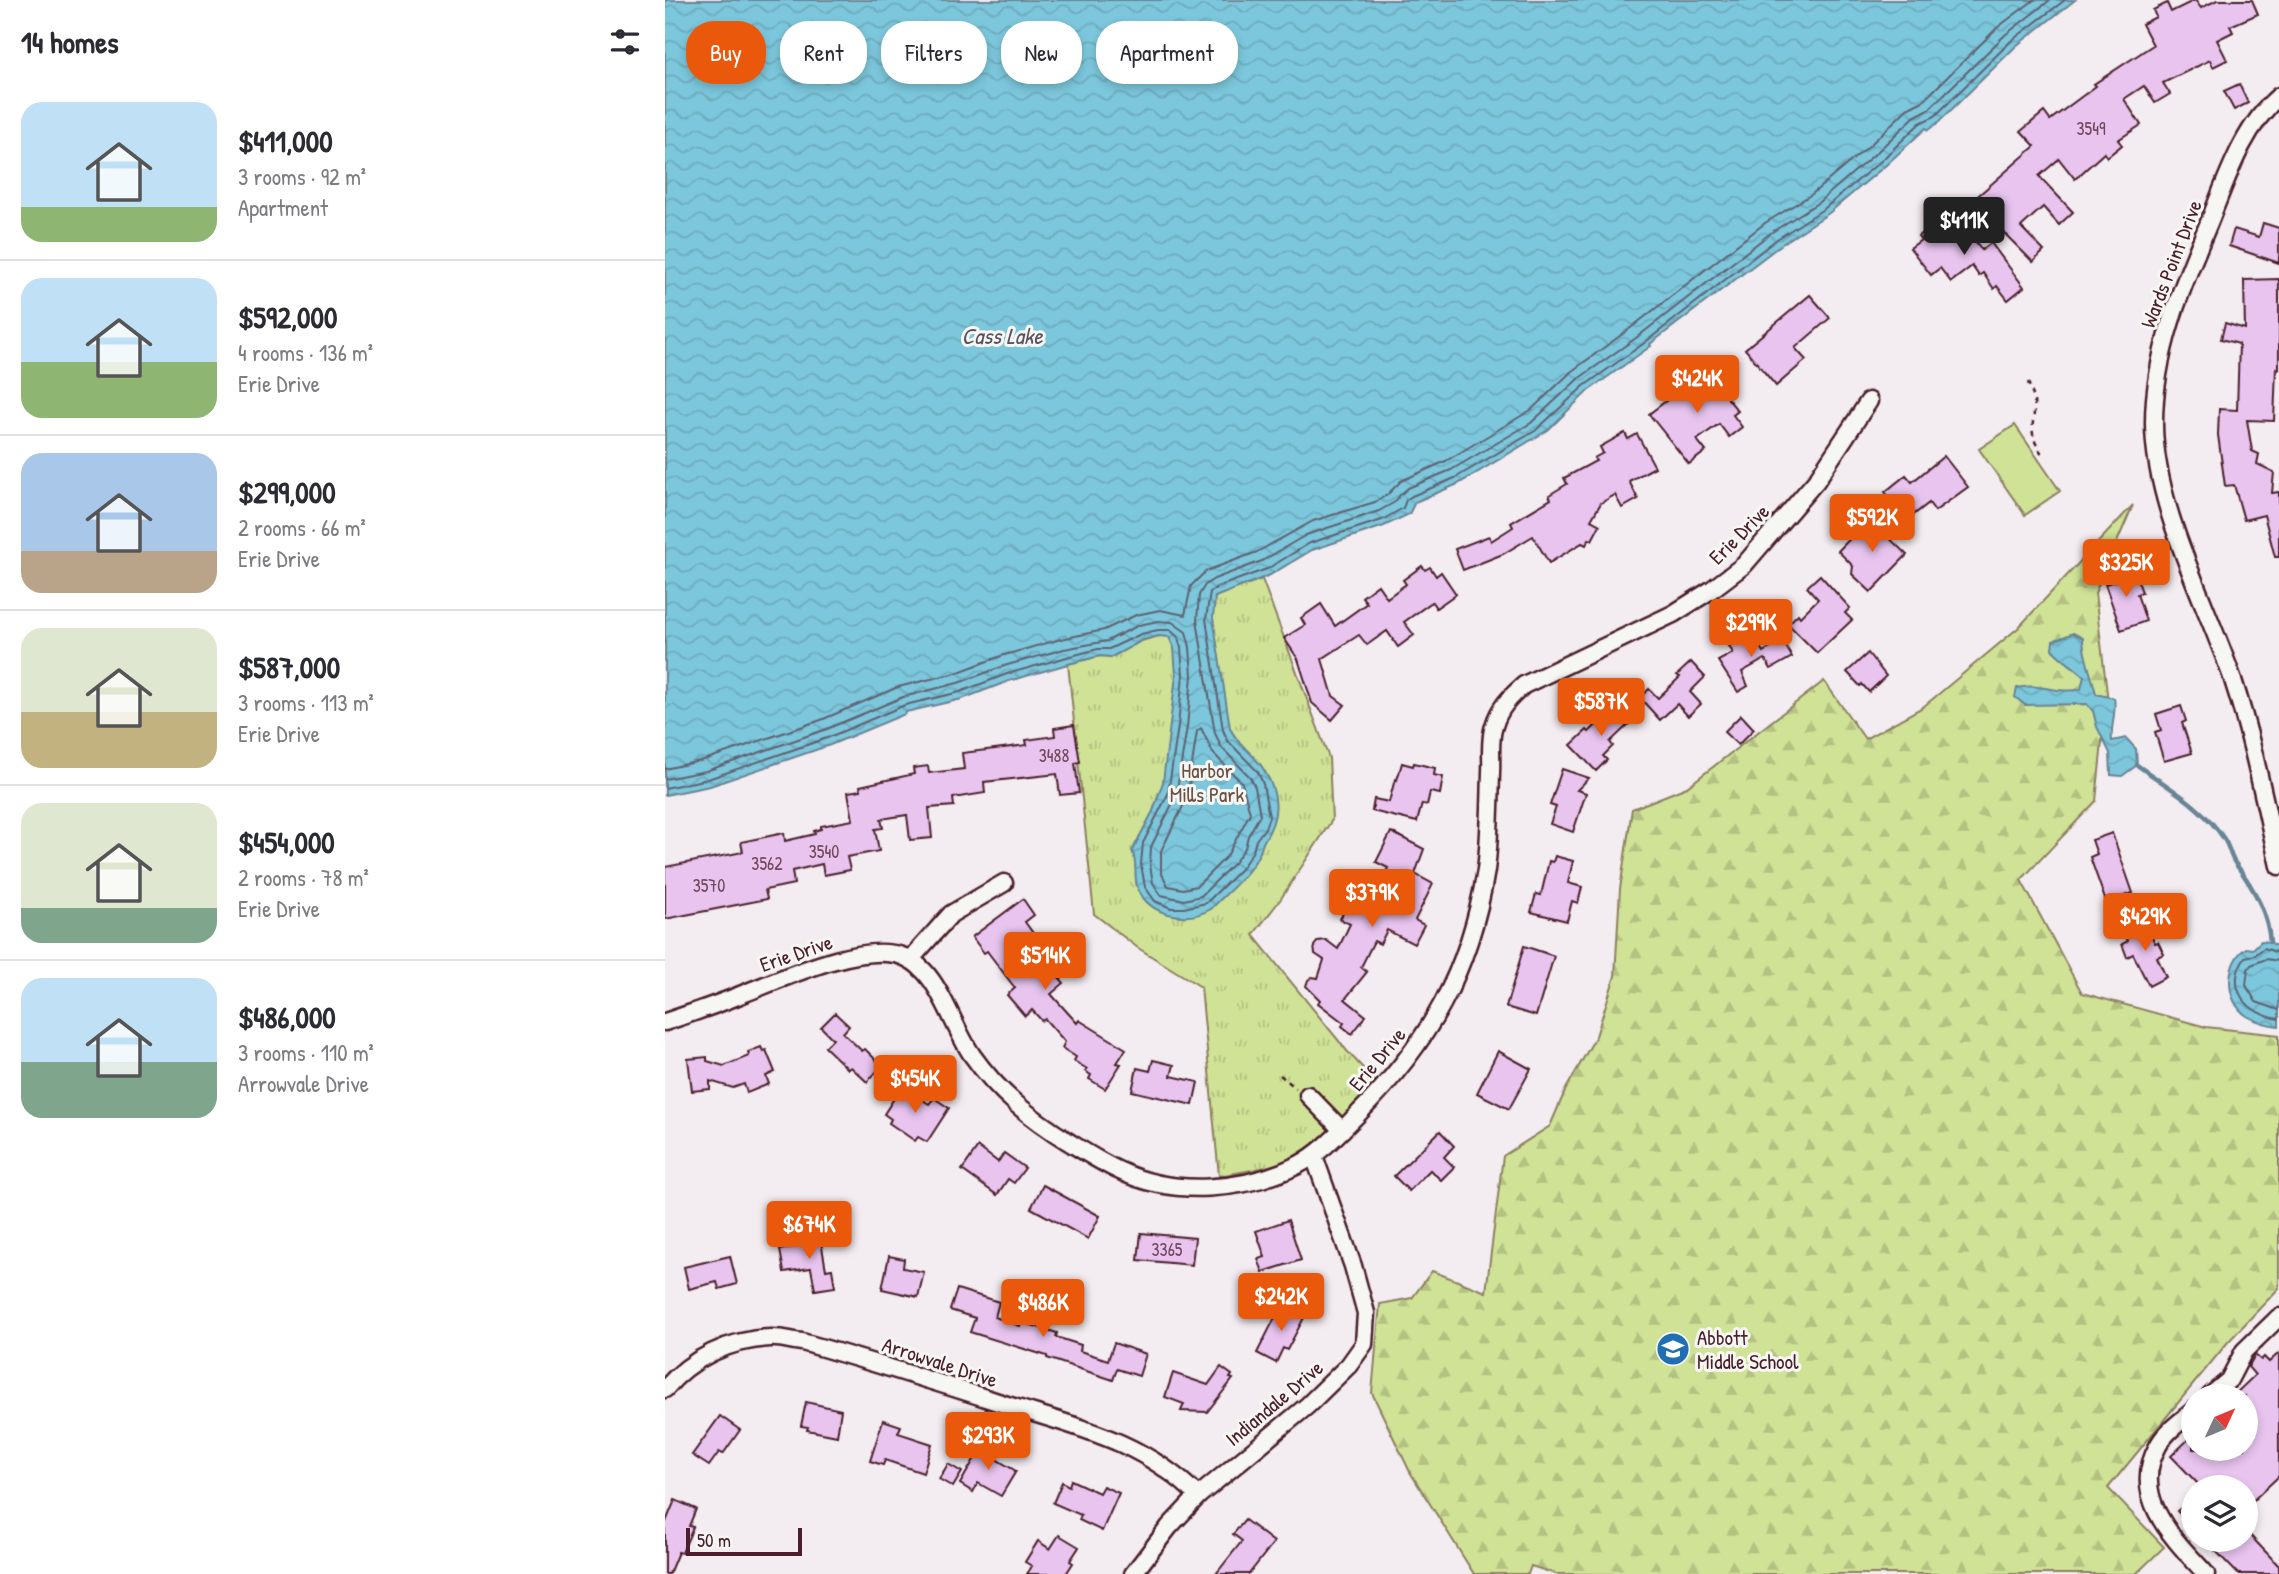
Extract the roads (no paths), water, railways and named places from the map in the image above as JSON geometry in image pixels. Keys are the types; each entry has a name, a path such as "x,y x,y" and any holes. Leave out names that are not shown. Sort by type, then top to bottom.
{"street":[{"name":"Wards Point Drive","path":"2279,96 2255,125 2233,164 2174,306 2160,361 2154,422 2155,451 2163,486 2182,547 2240,704 2279,866"},
{"name":"Erie Drive","path":"665,1022 706,1009 830,960 865,954 899,954 921,965 971,1053 1001,1092 1028,1115 1122,1172 1148,1181 1188,1187 1230,1186 1294,1167 1314,1156 1379,1093 1413,1053 1435,1019 1453,983 1469,943 1486,869 1492,729 1509,697 1524,685 1673,614 1744,565 1816,481 1868,401"},
{"path":"910,960 951,915 1004,883"},
{"path":"1308,1096 1342,1130"},
{"name":"Indiandale Drive","path":"1133,1574 1198,1496 1307,1406 1349,1365 1364,1344 1366,1313 1353,1266 1314,1156"},
{"path":"2224,1384 2244,1351 2279,1317"},
{"name":"Arrowvale Drive","path":"665,1390 675,1378 707,1353 731,1345 771,1338 802,1342 1067,1422 1116,1440 1149,1456 1177,1475 1198,1496"},
{"path":"2181,1421 2158,1446 2147,1475 2153,1503 2166,1530 2206,1574"}],"water":[{"name":"Cass Lake","path":"665,0 2075,0 2016,46 1940,121 1928,130 1926,128 1829,213 1782,244 1650,344 1651,346 1588,391 1548,430 1458,484 1415,502 1409,514 1384,526 1312,550 1270,575 1215,597 1213,618 1230,728 1260,764 1273,789 1276,806 1273,823 1253,864 1243,878 1211,909 1191,916 1160,911 1144,898 1137,884 1132,851 1153,811 1163,782 1176,675 1174,648 1169,637 1159,636 1143,640 1112,657 1100,656 1068,664 1009,681 962,699 906,712 830,745 710,786 665,795"},
{"path":"2073,633 2083,638 2096,694 2114,698 2112,741 2126,738 2136,749 2137,765 2122,776 2111,775 2110,753 2097,727 2093,711 2087,704 2025,705 2015,697 2017,688 2033,686 2064,691 2081,689 2084,676 2052,649 2053,641"},
{"path":"2261,941 2270,942 2279,948 2279,1026 2247,1016 2239,1009 2231,992 2234,962 2246,948 2253,949"}],"waterway":[{"path":"2137,765 2184,798 2216,827 2258,900 2270,942"}],"place":[{"name":"Abbott Middle School","path":"1673,1349"}],"park label":[{"name":"Harbor Mills Park","path":"1207,782"}]}
